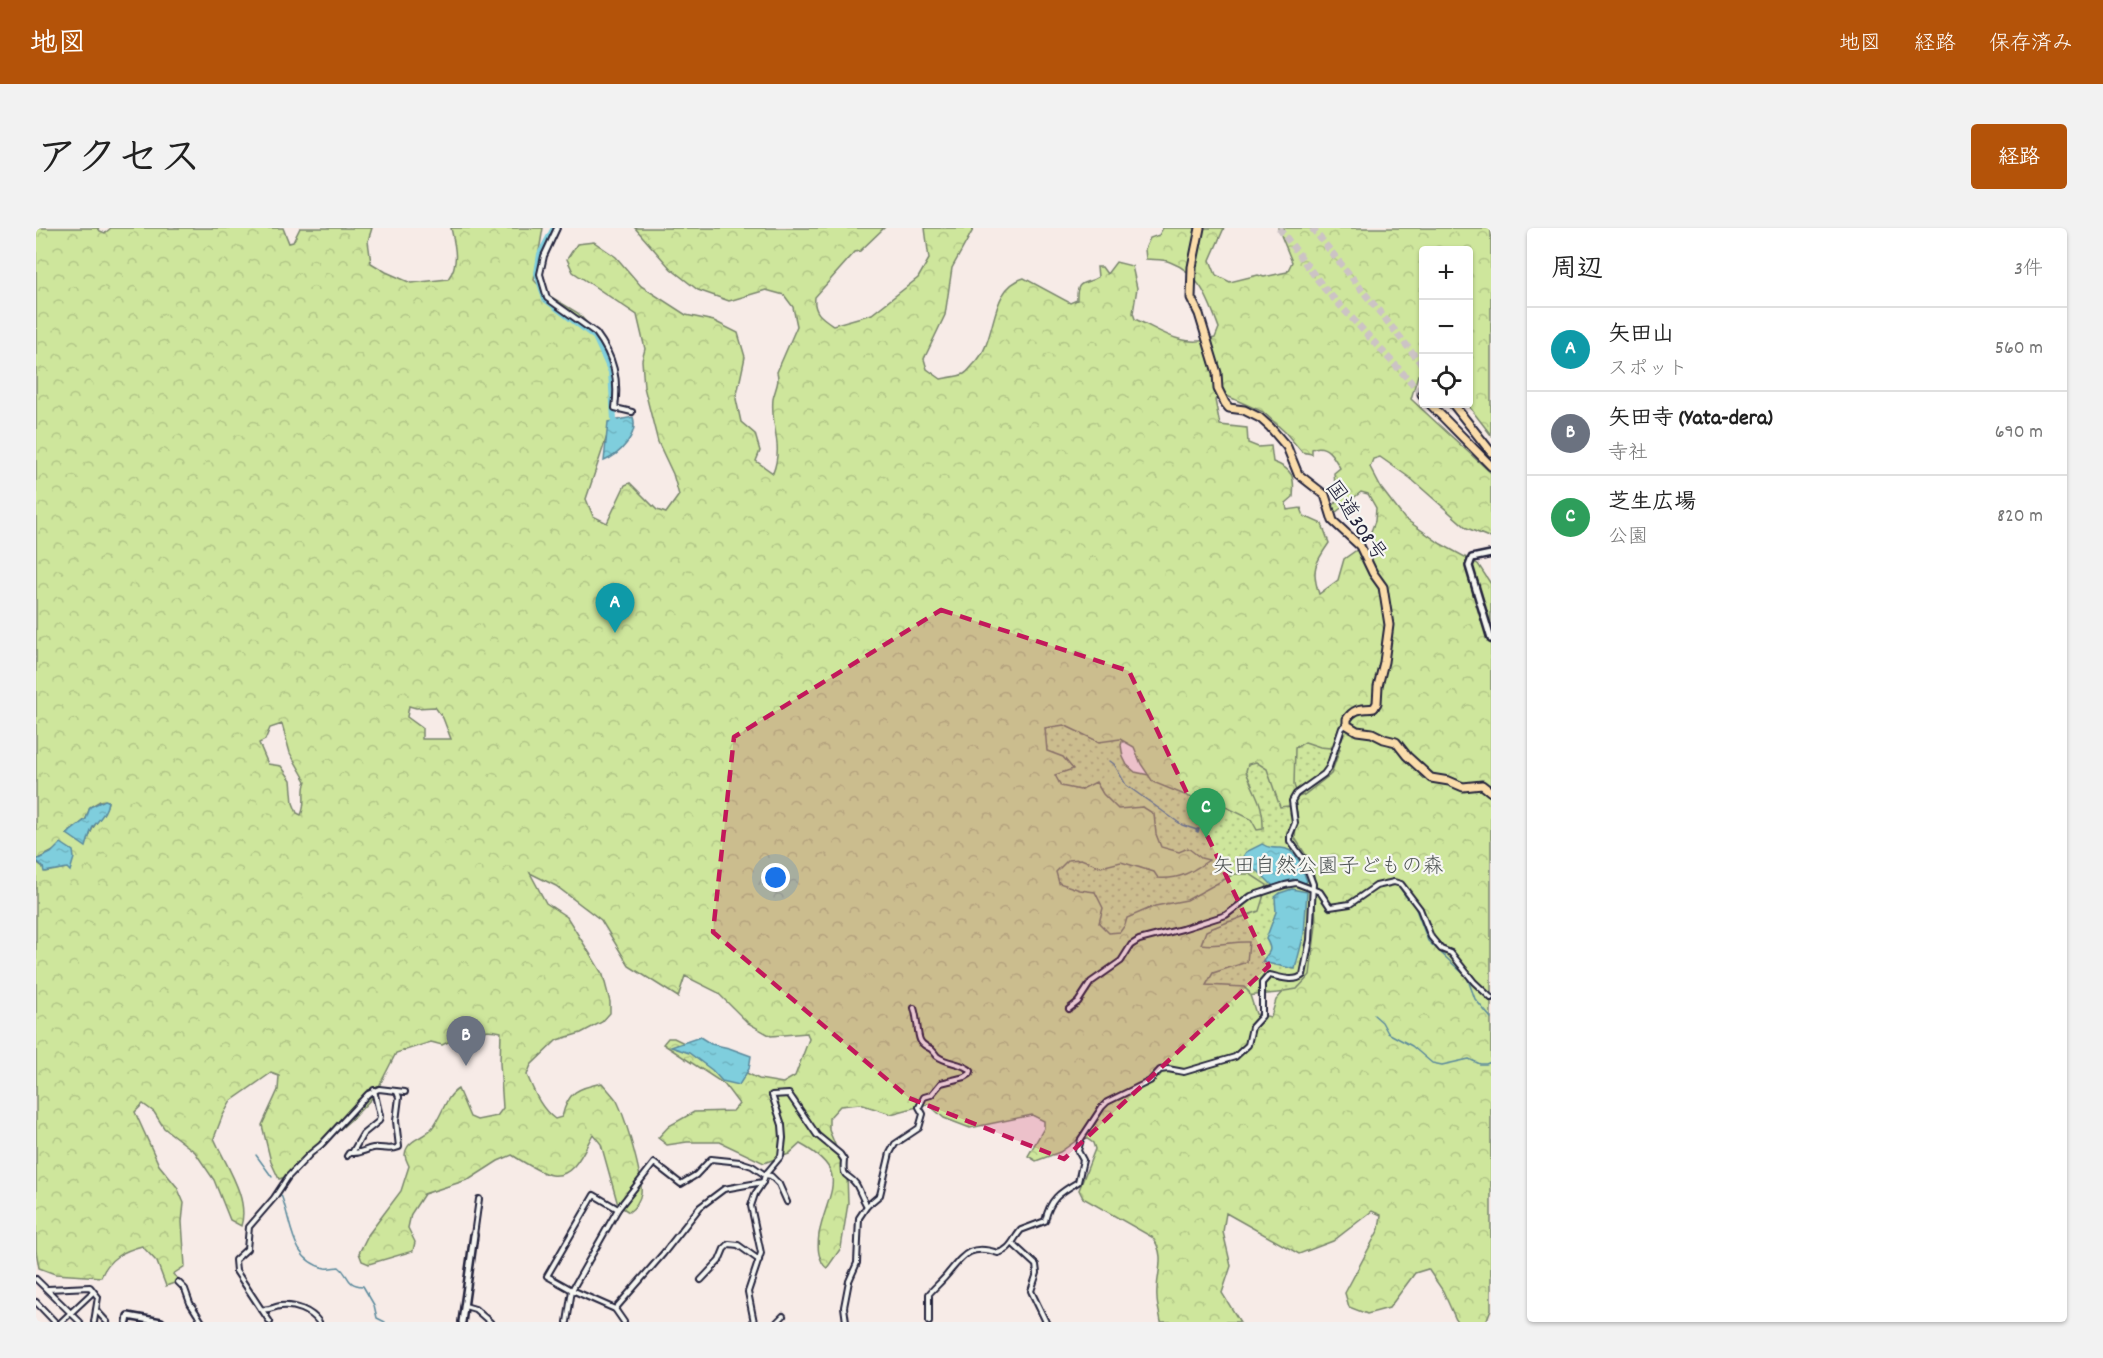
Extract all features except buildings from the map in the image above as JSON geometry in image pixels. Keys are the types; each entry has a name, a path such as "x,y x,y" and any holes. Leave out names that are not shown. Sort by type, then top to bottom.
{"highway":[{"name":"国道308号","path":"1200,228 1192,267 1190,294 1199,314 1217,373 1218,389 1225,403 1229,408 1240,409 1252,414 1270,427 1287,447 1296,471 1325,495 1333,521 1360,546 1385,591 1389,625 1377,703 1374,708 1359,708 1353,712 1347,719 1347,725"},
{"path":"1434,408 1491,466"},
{"path":"1456,408 1491,452"},
{"path":"1347,725 1357,731 1372,733 1396,742 1407,756 1431,778 1449,781 1463,787 1482,785 1491,792"}],"street":[{"path":"557,228 544,256 540,274 547,298 596,333 602,341 615,368 618,386 615,408 632,412"},
{"path":"1491,554 1472,558 1469,566 1491,639"},
{"path":"929,1322 929,1294 956,1262 970,1252 986,1248 1001,1253 1013,1244 1021,1230 1045,1221 1048,1207 1054,1199 1078,1182 1083,1160 1078,1151 1081,1139 1107,1102 1150,1081 1160,1070 1184,1072 1235,1057 1248,1045 1252,1027 1262,1016 1262,983 1269,975 1292,979 1303,975 1310,940 1312,889 1311,874 1305,860 1290,841 1295,823 1292,801 1296,794 1324,774 1329,767 1342,728 1347,725"},
{"path":"1069,1009 1078,1002 1091,982 1121,961 1131,945 1139,940 1182,930 1226,915 1251,896 1296,883 1320,892 1329,907 1350,904 1376,886 1394,882 1401,884 1420,909 1431,937 1441,950 1450,953 1491,998"},
{"path":"846,1322 843,1311 846,1289 857,1263 859,1218 867,1206 880,1195 890,1153 895,1144 919,1128 923,1114 919,1107 924,1097 932,1095 940,1083 970,1074 971,1071 967,1067 937,1056 934,1051 922,1044 914,1008"},
{"path":"374,1090 379,1121 363,1134 350,1154 374,1148 392,1150 399,1147 396,1121 399,1097 397,1091"},
{"path":"270,1322 234,1265 235,1260 247,1249 249,1227 302,1161 321,1145 361,1101 374,1090 405,1092"},
{"path":"754,1322 748,1292 761,1250 751,1206 754,1194 765,1175 781,1156 782,1125 772,1095 789,1094 818,1135 840,1154 844,1161 844,1175 855,1183 867,1206"},
{"path":"567,1322 572,1290 618,1209 654,1163 681,1184 696,1174 711,1159 740,1162 752,1166 765,1175 774,1177 787,1202"},
{"path":"615,1309 700,1207 724,1189 763,1182"},
{"path":"618,1209 594,1195 547,1276 615,1309 624,1322"},
{"path":"462,1322 479,1199"},
{"path":"701,1280 719,1262 724,1249 729,1244 738,1245 759,1260"},
{"path":"1013,1244 1036,1265 1037,1273 1031,1291 1046,1322"},
{"path":"36,1279 80,1322"},
{"path":"178,1282 186,1290 190,1303 202,1322"},
{"path":"48,1289 90,1287 98,1298 94,1322"},
{"path":"61,1322 93,1292"},
{"path":"36,1302 55,1322"},
{"path":"261,1309 289,1306 312,1313 319,1322"},
{"path":"465,1306 475,1309 490,1322"},
{"path":"96,1310 108,1322"},
{"path":"127,1322 128,1316 161,1322"},
{"path":"777,1322 783,1316"}],"highlighted area":[{"path":"941,610 1129,671 1269,966 1064,1159 909,1098 713,932 734,737"}],"green space":[{"name":"矢田自然公園子どもの森","path":"36,228 98,228 105,233 111,228 283,228 289,243 293,242 300,228 372,228 368,241 371,263 411,283 448,279 455,261 451,228 543,228 534,280 548,295 578,313 601,339 614,368 618,386 614,415 586,499 593,516 607,523 625,485 630,483 657,510 666,513 679,495 673,474 658,442 644,387 642,360 645,349 637,315 573,272 567,259 577,244 594,242 616,257 641,286 686,315 714,321 738,333 745,357 736,399 741,422 755,434 760,451 756,461 773,473 777,444 773,399 778,382 777,372 797,326 793,307 784,295 766,290 729,301 698,290 671,269 635,228 884,228 860,251 855,252 815,297 815,307 819,314 833,325 872,314 918,278 929,259 925,228 974,228 952,268 945,315 924,359 927,369 941,379 965,373 982,354 999,304 1004,293 1012,284 1024,278 1070,303 1077,300 1080,285 1098,277 1097,267 1102,267 1107,274 1116,262 1132,266 1137,288 1133,313 1135,319 1174,338 1203,341 1215,338 1219,328 1207,298 1196,281 1189,273 1170,262 1146,259 1145,249 1150,238 1159,235 1163,228 1224,228 1210,260 1216,275 1230,282 1258,275 1264,277 1287,272 1292,262 1278,228 1491,228 1491,435 1470,408 1473,408 1473,246 1419,246 1419,376 1411,399 1491,473 1491,538 1467,528 1410,478 1380,457 1373,459 1370,467 1381,488 1404,518 1441,544 1478,564 1491,584 1491,1309 1486,1322 1457,1322 1443,1291 1428,1269 1415,1273 1389,1308 1367,1314 1349,1307 1345,1293 1379,1229 1381,1215 1372,1211 1333,1241 1299,1254 1226,1213 1223,1232 1231,1266 1222,1293 1240,1322 1161,1322 1157,1301 1160,1259 1157,1244 1152,1237 1083,1198 1079,1190 1095,1149 1093,1143 1083,1136 1060,1152 1036,1161 1028,1156 1044,1128 1044,1121 1032,1115 970,1128 944,1118 928,1104 891,1114 860,1104 840,1106 829,1118 829,1130 847,1174 848,1203 841,1248 827,1268 823,1265 818,1252 818,1243 832,1183 831,1173 816,1154 800,1144 789,1154 764,1163 720,1142 687,1142 667,1145 658,1138 669,1126 694,1112 733,1111 739,1104 724,1084 663,1044 668,1038 674,1038 759,1079 783,1083 795,1076 809,1039 807,1033 771,1036 748,1023 717,992 685,976 678,997 629,966 601,920 556,886 530,873 546,903 567,917 603,975 610,1002 610,1013 602,1022 581,1033 557,1040 531,1065 527,1075 541,1104 555,1119 562,1117 571,1096 586,1087 602,1083 615,1099 629,1133 641,1185 640,1198 629,1212 618,1205 601,1144 593,1134 582,1155 566,1173 551,1175 512,1155 470,1179 424,1194 411,1214 408,1228 415,1242 413,1251 369,1264 362,1261 359,1253 368,1235 401,1191 409,1166 405,1155 407,1148 432,1128 454,1092 458,1089 470,1117 477,1120 497,1116 503,1108 500,1063 501,1032 486,1030 463,1035 442,1045 431,1042 396,1053 374,1096 354,1117 286,1177 279,1179 271,1162 262,1125 278,1090 279,1076 271,1073 231,1101 214,1138 239,1193 243,1215 241,1226 230,1220 214,1180 195,1152 164,1128 154,1112 143,1104 135,1112 159,1165 177,1187 184,1203 182,1222 185,1266 173,1274 180,1281 166,1286 157,1262 142,1246 117,1256 104,1270 101,1277 55,1274 39,1268 36,1251 36,862 43,867 45,872 67,868 57,849 36,860","holes":["1227,396 1263,412 1302,452 1312,454 1312,449 1321,447 1335,459 1340,468 1334,473 1335,485 1339,492 1338,500 1333,506 1328,497 1323,498 1327,515 1344,536 1350,533 1335,519 1335,513 1361,492 1368,494 1376,508 1375,521 1370,534 1373,549 1371,554 1358,549 1344,559 1338,580 1319,594 1315,579 1316,567 1329,543 1322,524 1304,516 1301,508 1287,510 1286,503 1293,497 1293,479 1289,471 1273,462 1271,446 1258,447 1248,443 1247,428 1220,425 1215,400","409,706 435,707 443,718 451,739 422,739 422,728 407,717","282,724 290,753 306,781 301,815 297,813 293,803 291,780 281,766 268,764 259,743 265,740 270,728","1064,725 1099,742 1120,739 1134,747 1141,764 1153,782 1209,805 1224,806 1251,819 1257,830 1263,829 1262,812 1246,771 1248,764 1256,762 1267,769 1280,807 1288,806 1297,812 1295,838 1311,863 1314,876 1316,925 1310,975 1297,989 1284,991 1276,1000 1271,1017 1256,1014 1249,992 1244,987 1206,985 1213,973 1247,962 1249,942 1201,944 1206,931 1259,911 1267,885 1250,874 1234,874 1187,900 1155,906 1127,918 1120,932 1109,933 1099,923 1103,908 1095,892 1059,883 1056,872 1068,860 1081,859 1101,867 1121,862 1154,872 1158,878 1172,878 1185,874 1209,860 1201,858 1188,848 1179,852 1161,847 1156,834 1154,814 1143,807 1118,809 1103,794 1096,782 1080,790 1061,786 1055,775 1073,769 1063,757 1047,751 1045,728","1305,742 1320,747 1340,749 1331,774 1298,797 1294,785 1295,748","100,801 108,801 90,835 67,834 86,819 90,807"]},
{"name":"矢田自然公園子どもの森","path":"863,649 1137,697 1121,745 1123,757 1127,765 1135,772 1172,780 1298,740 1358,738 1315,990 1196,1000 1090,934"}],"water":[{"path":"633,417 633,431 626,444 604,461 608,422"},
{"path":"105,800 108,801 106,808 92,829 86,847 67,834 86,819 90,807"},
{"path":"61,843 73,851 74,858 70,871 67,868 44,872 43,867 36,860 51,853"},
{"path":"1262,844 1292,852 1301,866 1307,881 1305,884 1293,879 1273,886 1258,871 1242,870 1241,860 1246,852"},
{"path":"1292,889 1307,892 1304,934 1295,969 1262,962 1270,949 1266,939 1276,912 1275,897"},
{"path":"700,1037 711,1044 751,1056 749,1069 739,1085 722,1081 712,1070 689,1053 671,1047"}],"waterway":[{"path":"554,228 540,254 537,273 545,299 595,337 611,372 614,420"},
{"path":"1110,761 1126,785 1182,825 1197,830"},
{"path":"1197,829 1199,829 1198,832 1196,831 1197,829"},
{"path":"1398,885 1414,904 1428,941 1467,977 1475,999 1491,1018"},
{"path":"1374,1015 1382,1022 1388,1033 1412,1046 1432,1063 1442,1065 1469,1059 1480,1064 1491,1062"},
{"path":"256,1155 272,1177"},
{"path":"281,1195 294,1239 305,1257 325,1268 339,1267 350,1282 363,1286 374,1305 377,1318 385,1322"}],"tunnel":[{"path":"1279,228 1324,288 1419,391"},
{"path":"1312,228 1419,361"}],"place":[{"name":"矢田山","path":"615,633"},
{"name":"芝生広場","path":"1206,838"},
{"name":"矢田寺 (Yata-dera)","path":"466,1066"}]}
